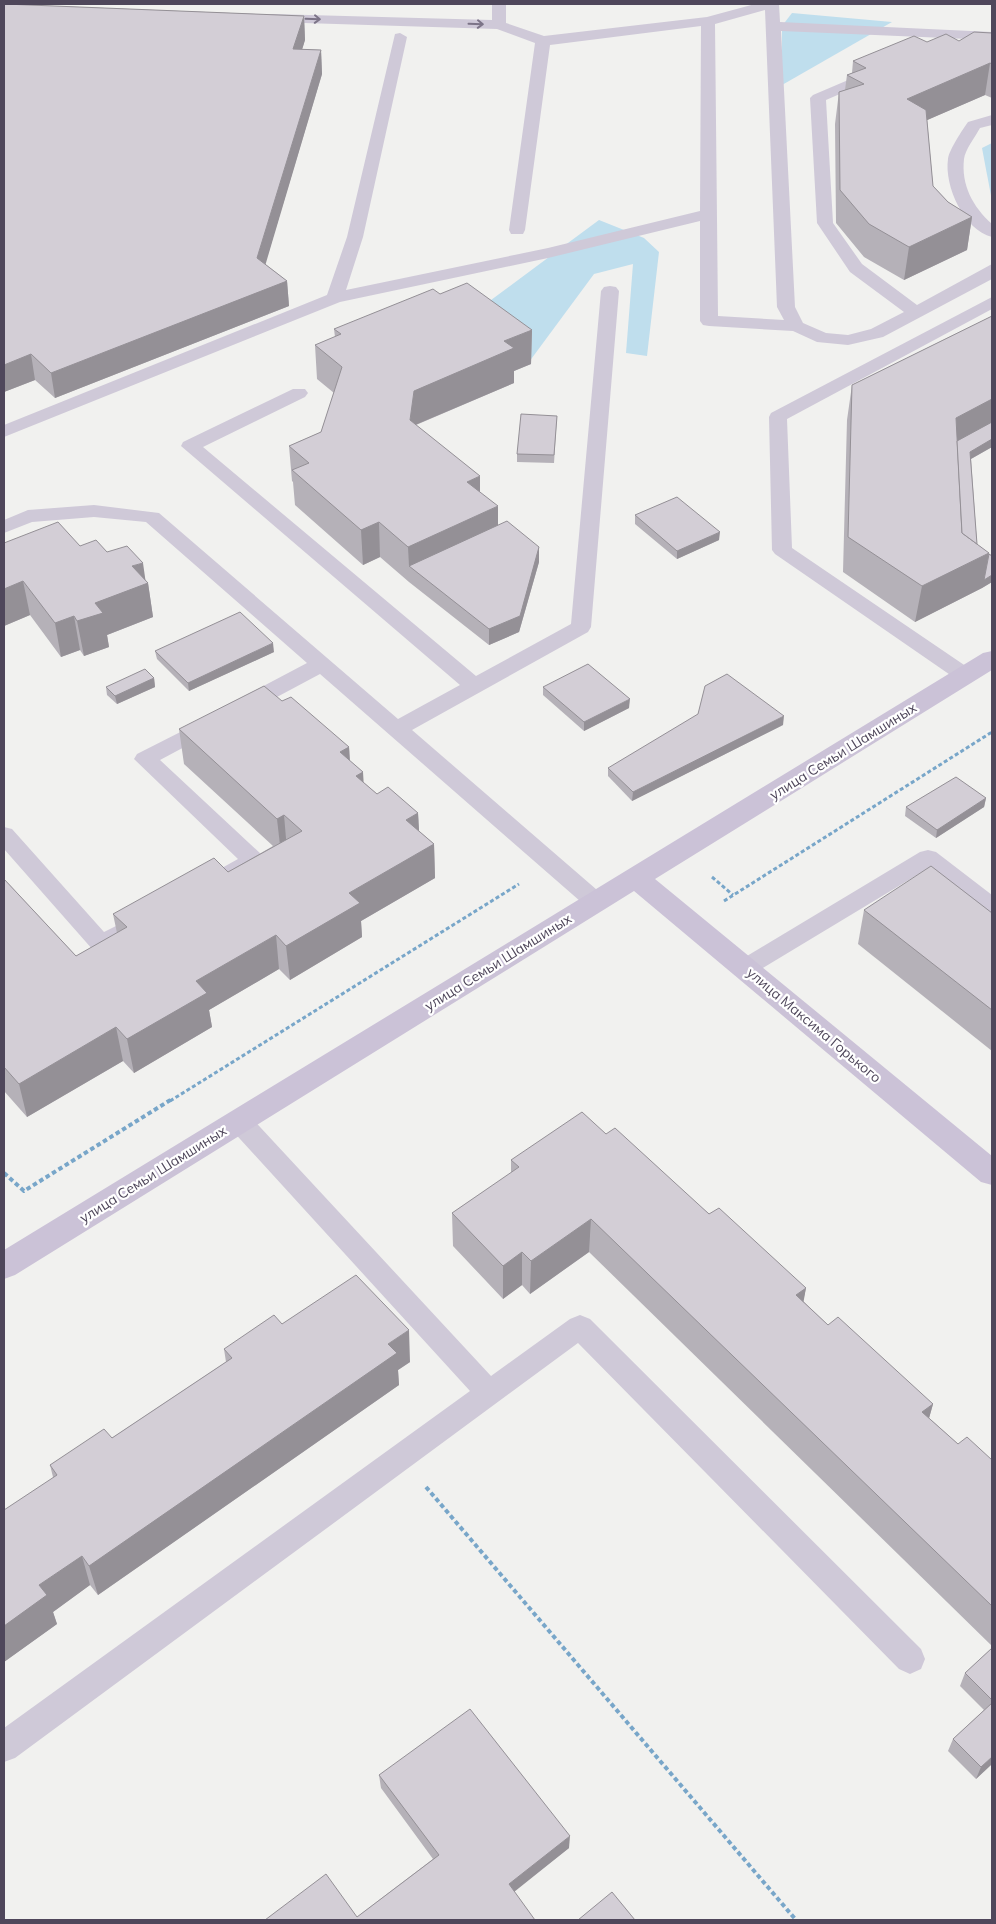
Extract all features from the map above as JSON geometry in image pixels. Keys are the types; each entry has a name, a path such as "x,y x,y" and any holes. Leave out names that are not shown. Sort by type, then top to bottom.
{"street":[{"name":"улица Семьи Шамшиных","path":"4,1266 992,659"},
{"name":"улица Максима Горького","path":"636,878 992,1173"}],"lane":[{"path":"499,4 499,25"},
{"path":"260,18 499,25 543,41 708,21 771,4 786,307 796,326"},
{"path":"708,21 709,321 796,326 822,338 848,340 877,333 991,273 992,269"},
{"path":"773,26 992,36"},
{"path":"335,298 355,237 400,37"},
{"path":"517,230 543,41"},
{"path":"891,67 818,98 825,223 856,268 916,312"},
{"path":"992,120 974,125 956,158 959,192 972,215 992,232"},
{"path":"4,431 335,298 548,253 708,214"},
{"path":"397,729 581,627 610,291"},
{"path":"966,676 782,550 778,417 992,302"},
{"path":"299,393 190,446 474,686"},
{"path":"4,527 28,516 94,511 152,517 596,902"},
{"path":"211,884 254,861 145,759 321,664"},
{"path":"4,835 101,944 144,921"},
{"path":"745,968 928,858 992,907"},
{"path":"239,1121 488,1392"},
{"path":"4,1747 488,1392 580,1327 910,1659"}],"path":[{"path":"690,922 992,732"},
{"path":"4,1173 24,1191 552,864"},
{"path":"400,1457 796,1920"}],"shaded area":[{"path":"792,13 892,22 782,85 782,26"},
{"path":"992,143 992,201 982,148"},
{"path":"599,220 644,238 659,252 647,356 626,353 633,264 594,274 529,362 468,317"}],"building":[{"path":"4,4 304,16 293,49 321,50 257,258 287,281 51,373 31,354 4,365"},
{"path":"974,32 992,33 992,64 990,63 907,99 926,110 933,186 948,202 972,217 909,247 869,224 840,190 839,92 864,84 847,75 866,68 853,61 914,36 927,42 946,34 959,41"},
{"path":"467,283 532,330 504,341 514,348 414,391 410,420 480,476 467,482 498,506 408,547 379,522 361,530 292,470 309,463 289,446 321,432 342,367 315,345 341,334 334,329 433,289 440,294"},
{"path":"992,316 992,399 956,418 962,533 989,553 922,586 848,537 852,385"},
{"path":"521,414 557,416 554,455 517,454"},
{"path":"992,422 992,439 970,452 977,544 962,533 957,441"},
{"path":"677,497 720,532 677,551 635,515"},
{"path":"507,521 539,547 520,616 489,629 409,566"},
{"path":"58,522 80,546 96,540 107,552 127,546 143,563 132,566 148,583 95,603 103,613 77,621 74,616 55,623 23,581 4,589 4,543"},
{"path":"989,554 992,556 992,575 984,580"},
{"path":"240,612 273,643 188,683 155,651"},
{"path":"588,664 630,699 584,722 543,687"},
{"path":"145,669 154,678 115,696 106,687"},
{"path":"727,674 784,716 633,792 608,768 698,714 705,686"},
{"path":"264,686 282,701 291,697 349,747 340,752 363,772 356,776 377,794 388,787 418,813 406,820 434,844 349,893 360,903 286,946 276,935 196,981 207,993 127,1039 116,1027 19,1084 4,1067 4,879 76,956 127,927 113,914 214,858 228,872 302,831 284,815 277,819 179,729"},
{"path":"956,777 986,798 937,830 906,807"},
{"path":"931,866 992,913 992,1010 864,910"},
{"path":"582,1112 606,1134 615,1128 709,1214 719,1208 806,1288 796,1295 828,1325 838,1317 933,1404 922,1412 958,1444 967,1437 992,1460 992,1606 591,1219 531,1261 522,1252 503,1266 452,1213 519,1167 511,1160"},
{"path":"356,1275 409,1330 388,1344 397,1353 89,1566 82,1556 39,1585 47,1595 4,1626 4,1510 57,1475 50,1465 104,1429 112,1438 232,1358 224,1349 274,1315 282,1324"},
{"path":"992,1648 992,1700 965,1673"},
{"path":"992,1703 992,1757 981,1767 953,1739"},
{"path":"470,1709 570,1836 509,1884 535,1920 265,1920 326,1874 357,1917 439,1855 379,1775"},
{"path":"612,1892 635,1920 578,1920"}]}
